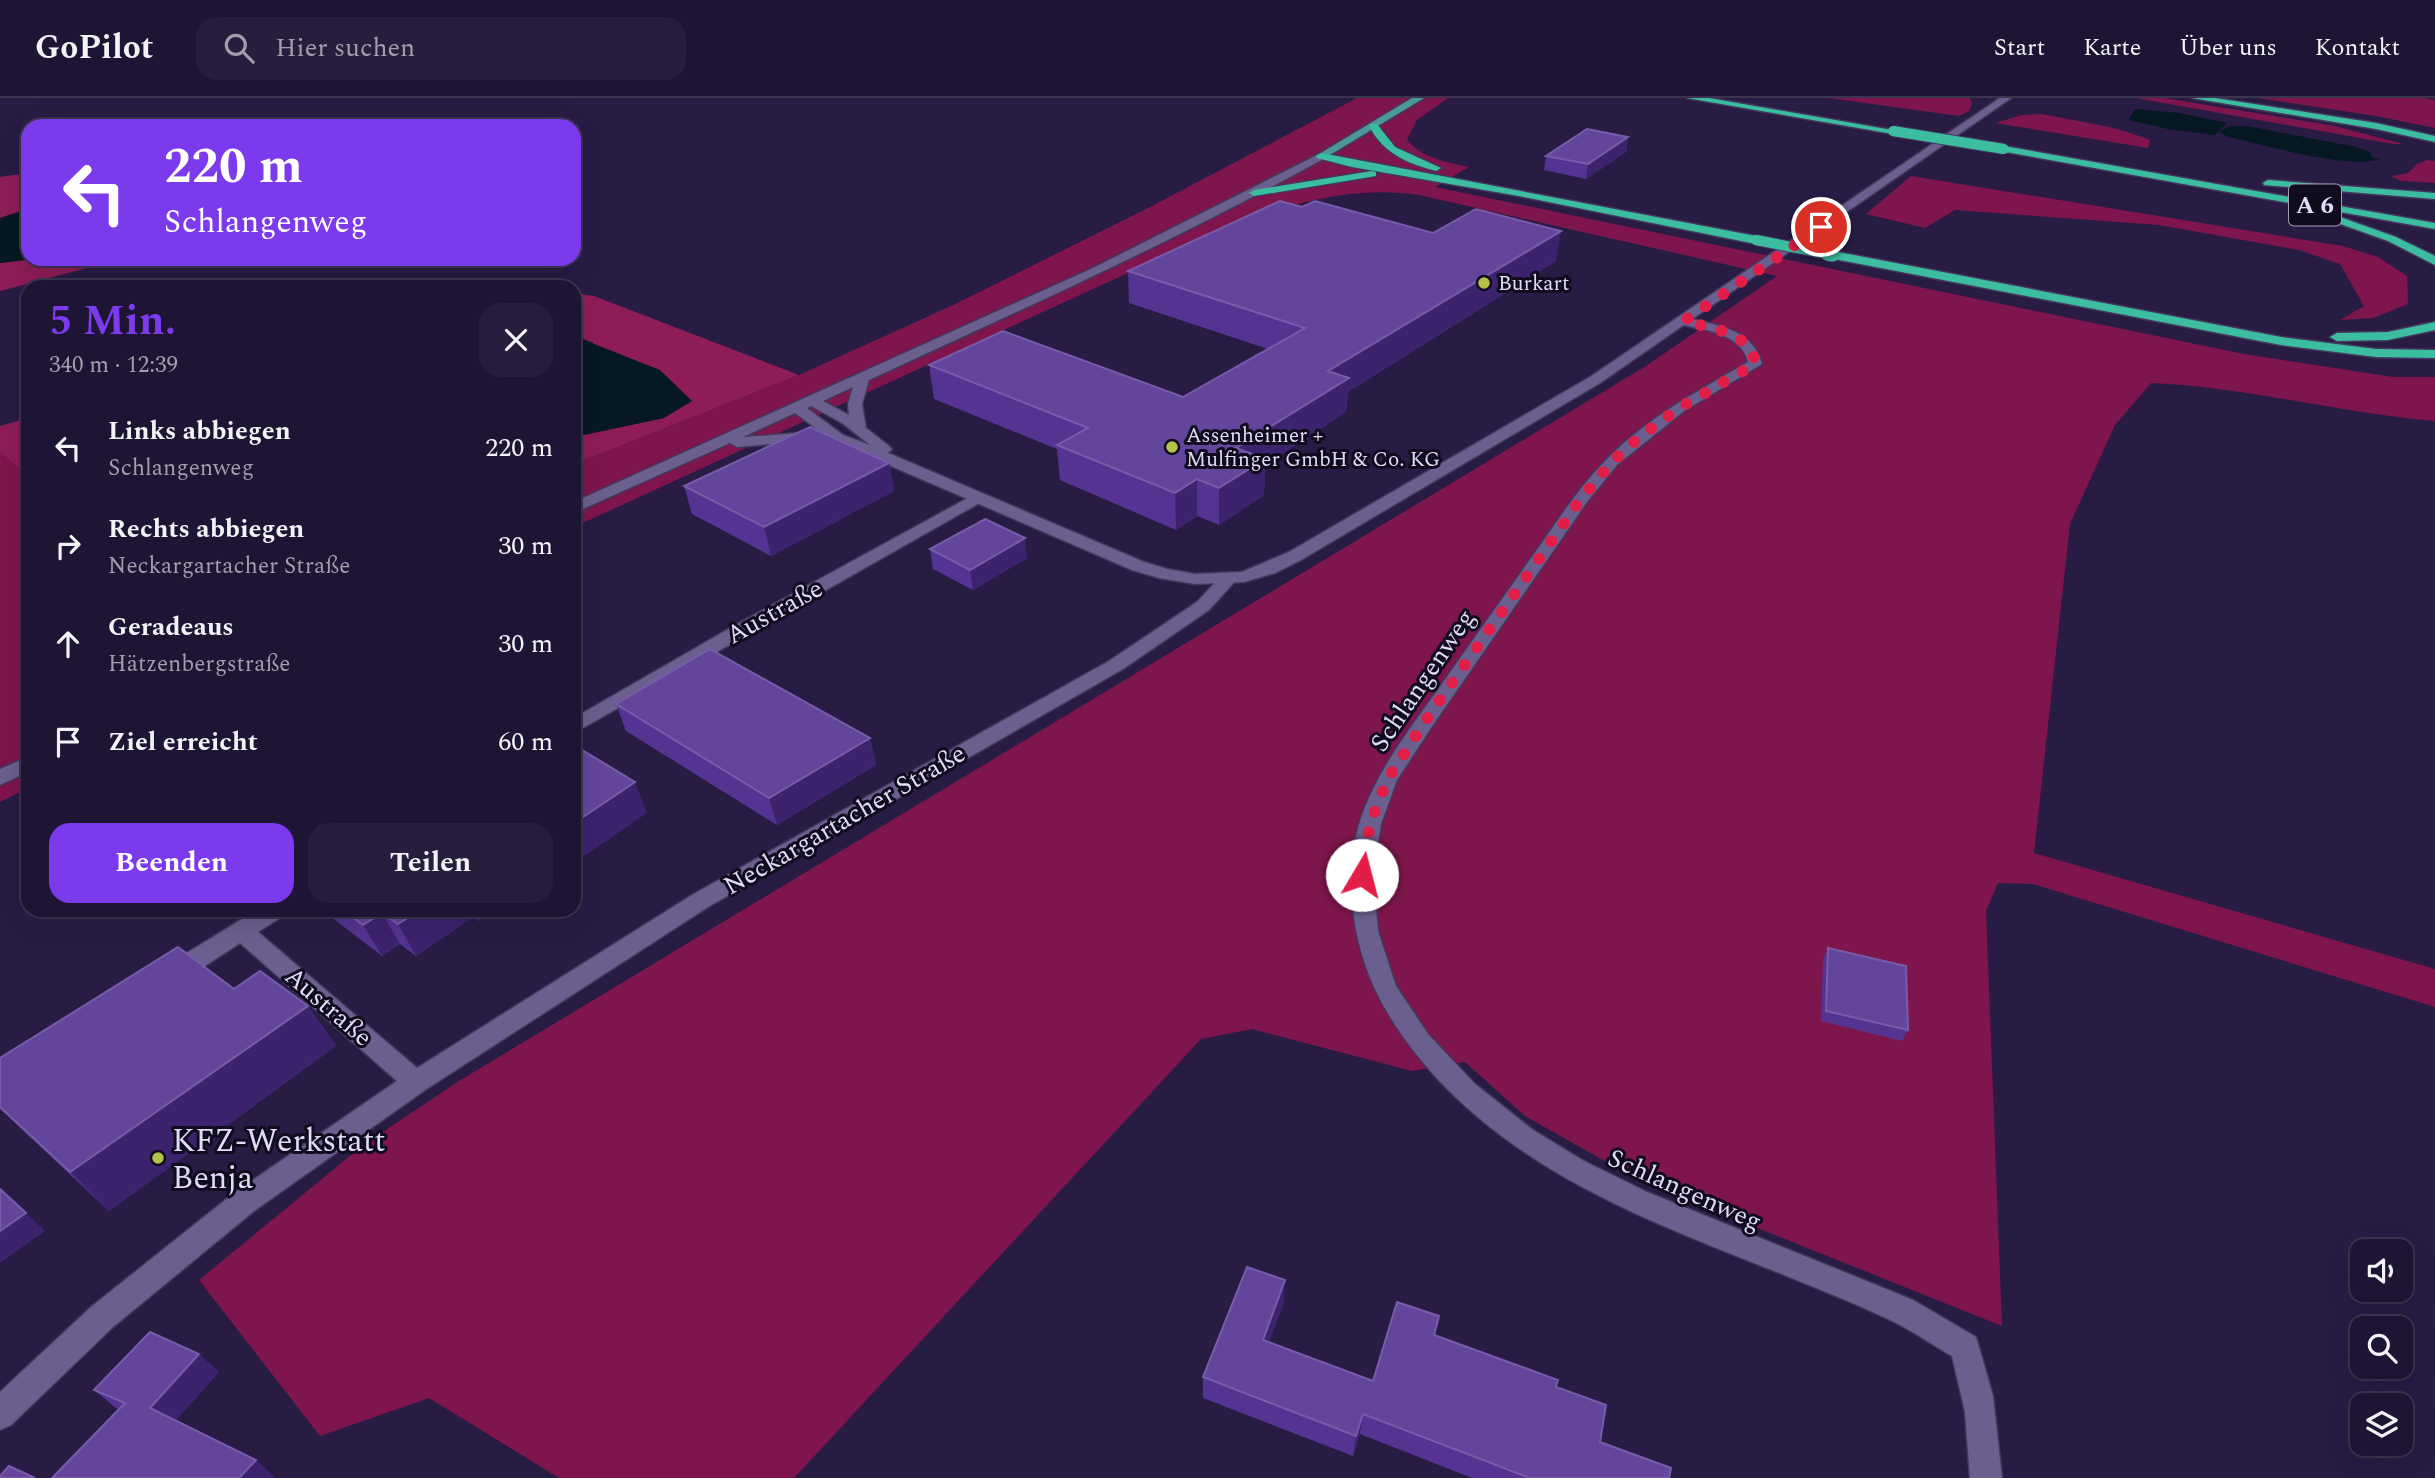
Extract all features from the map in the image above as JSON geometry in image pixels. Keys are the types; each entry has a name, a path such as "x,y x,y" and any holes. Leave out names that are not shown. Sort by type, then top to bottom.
{"highway":[{"name":"A 6","path":"1692,98 2004,149 2435,226"},
{"path":"2197,98 2435,136"},
{"path":"2218,98 2352,118 2435,136"},
{"path":"1374,126 1381,142 1398,154 1465,176"},
{"path":"1946,128 2067,148"},
{"path":"1326,153 1402,173 1758,238 2281,341 2376,353 2435,354"},
{"path":"1326,153 1465,176 1758,238"},
{"path":"1254,193 1351,176 1402,173"},
{"name":"A 6","path":"2397,205 2263,182 2435,196"},
{"path":"2195,183 2340,220 2392,239 2435,261"},
{"path":"1835,253 2153,312 2278,332 2356,337 2402,334 2435,326"}],"main road":[{"path":"1326,153 1419,98"}],"street":[{"path":"798,408 838,438 1138,566 1195,579 1228,579 1269,569 1595,380 1730,290 2006,98"},
{"path":"581,505 1097,271 1254,193 1326,153"},
{"name":"Schlangenweg","path":"1684,321 1739,339 1750,348 1755,364 1679,408 1612,462 1581,499 1426,720 1387,780 1370,824 1362,875 1366,931 1385,989 1419,1041 1466,1093 1523,1138 1574,1170 1637,1201 1902,1310 1965,1348 1978,1387 1985,1437 1986,1478"},
{"path":"859,429 855,404 862,379"},
{"path":"813,401 859,429 903,464"},
{"path":"721,443 838,438"},
{"name":"Austraße","path":"581,723 737,631 977,498"},
{"name":"Neckargartacher Straße","path":"0,1414 102,1317 244,1202 416,1082 700,901 1116,665 1203,606 1228,579"},
{"path":"0,778 21,768"},
{"path":"150,988 264,917"},
{"name":"Austraße","path":"242,931 416,1082"}],"shaded area":[{"path":"1357,98 1448,98 1417,120 1407,139 1427,155 1469,167 1435,187 2244,354 2393,377 2435,377 2435,421 2187,385 2151,383 2115,425 2070,524 2034,853 2435,969 2435,1007 2033,884 1998,883 1986,911 2002,1326 1640,1181 1525,1116 1465,1062 1412,1071 1252,1029 1201,1039 794,1478 559,1478 429,1398 320,1436 199,1280 362,1146 459,1081 1646,366 1777,276 1419,195 1369,193 1321,199 1274,211 1226,228 581,524 581,460 799,375 951,306 1150,207"},
{"path":"1829,98 1970,98 1972,103 1969,111 1959,116"},
{"path":"2136,98 2164,98 2335,126 2403,144 2393,144"},
{"path":"2258,98 2424,98 2435,100 2435,128 2376,116"},
{"path":"2042,114 2137,135 2150,140 2148,148 1995,123 2022,115"},
{"path":"2427,160 2435,161 2435,183 2401,181 2391,176 2408,173 2417,164"},
{"path":"21,174 21,211 0,218 0,177"},
{"path":"1911,176 2343,246 2378,257 2407,276 2408,304 2373,318 2340,320 2364,306 2340,264 2299,250 2159,225 1955,210 1925,228 1866,214"},
{"path":"21,260 21,266 95,266 42,280 21,280 21,285 0,291 0,263"},
{"path":"581,294 594,296 799,375 581,460 581,436 664,418 592,342 581,338"},
{"path":"21,420 21,470 0,452 0,426"},
{"path":"0,452 21,470 21,792 0,802"}],"water":[{"path":"2135,109 2179,113 2227,123 2215,135 2168,129 2128,120"},
{"path":"2229,126 2247,126 2356,147 2370,152 2373,158 2380,159 2366,162 2348,161 2284,150 2228,137 2219,132"},
{"path":"21,211 21,260 0,263 0,218"},
{"path":"581,339 660,370 692,401 664,418 581,436"}],"building":[{"path":"1587,129 1628,137 1588,164 1546,156"},
{"path":"1280,201 1302,207 1315,201 1433,233 1476,209 1561,231 1328,371 1349,378 1236,448 1265,459 1219,488 1197,479 1175,493 1057,445 1088,428 929,365 1003,331 1183,397 1305,328 1128,271"},
{"path":"810,427 889,463 764,527 684,486"},
{"path":"985,519 1025,538 970,570 930,549"},
{"path":"710,649 870,738 769,798 616,704"},
{"path":"581,749 635,782 581,818"},
{"path":"352,917 376,917 363,925"},
{"path":"388,917 409,917 398,924"},
{"path":"178,947 234,989 260,971 308,1006 70,1172 0,1107 0,1058"},
{"path":"1828,948 1906,966 1908,1030 1826,1011"},
{"path":"0,1189 26,1213 0,1231"},
{"path":"1247,1267 1285,1280 1263,1340 1373,1381 1397,1302 1439,1316 1434,1335 1558,1380 1556,1387 1606,1405 1600,1442 1671,1468 1669,1478 1530,1478 1363,1414 1356,1436 1203,1377"},
{"path":"150,1332 199,1354 150,1408 256,1460 239,1478 52,1478 125,1403 94,1390"},
{"path":"9,1466 35,1478 0,1478"}],"place":[{"name":"Burkart","path":"1484,283"},
{"name":"Assenheimer + Mulfinger GmbH & Co. KG","path":"1172,447"},
{"name":"KFZ-Werkstatt Benja","path":"158,1158"}],"route":[{"path":"1362,875 1370,824 1387,780 1581,499 1612,462 1641,436 1679,408 1755,364 1750,348 1739,339 1684,321 1821,227"}]}
